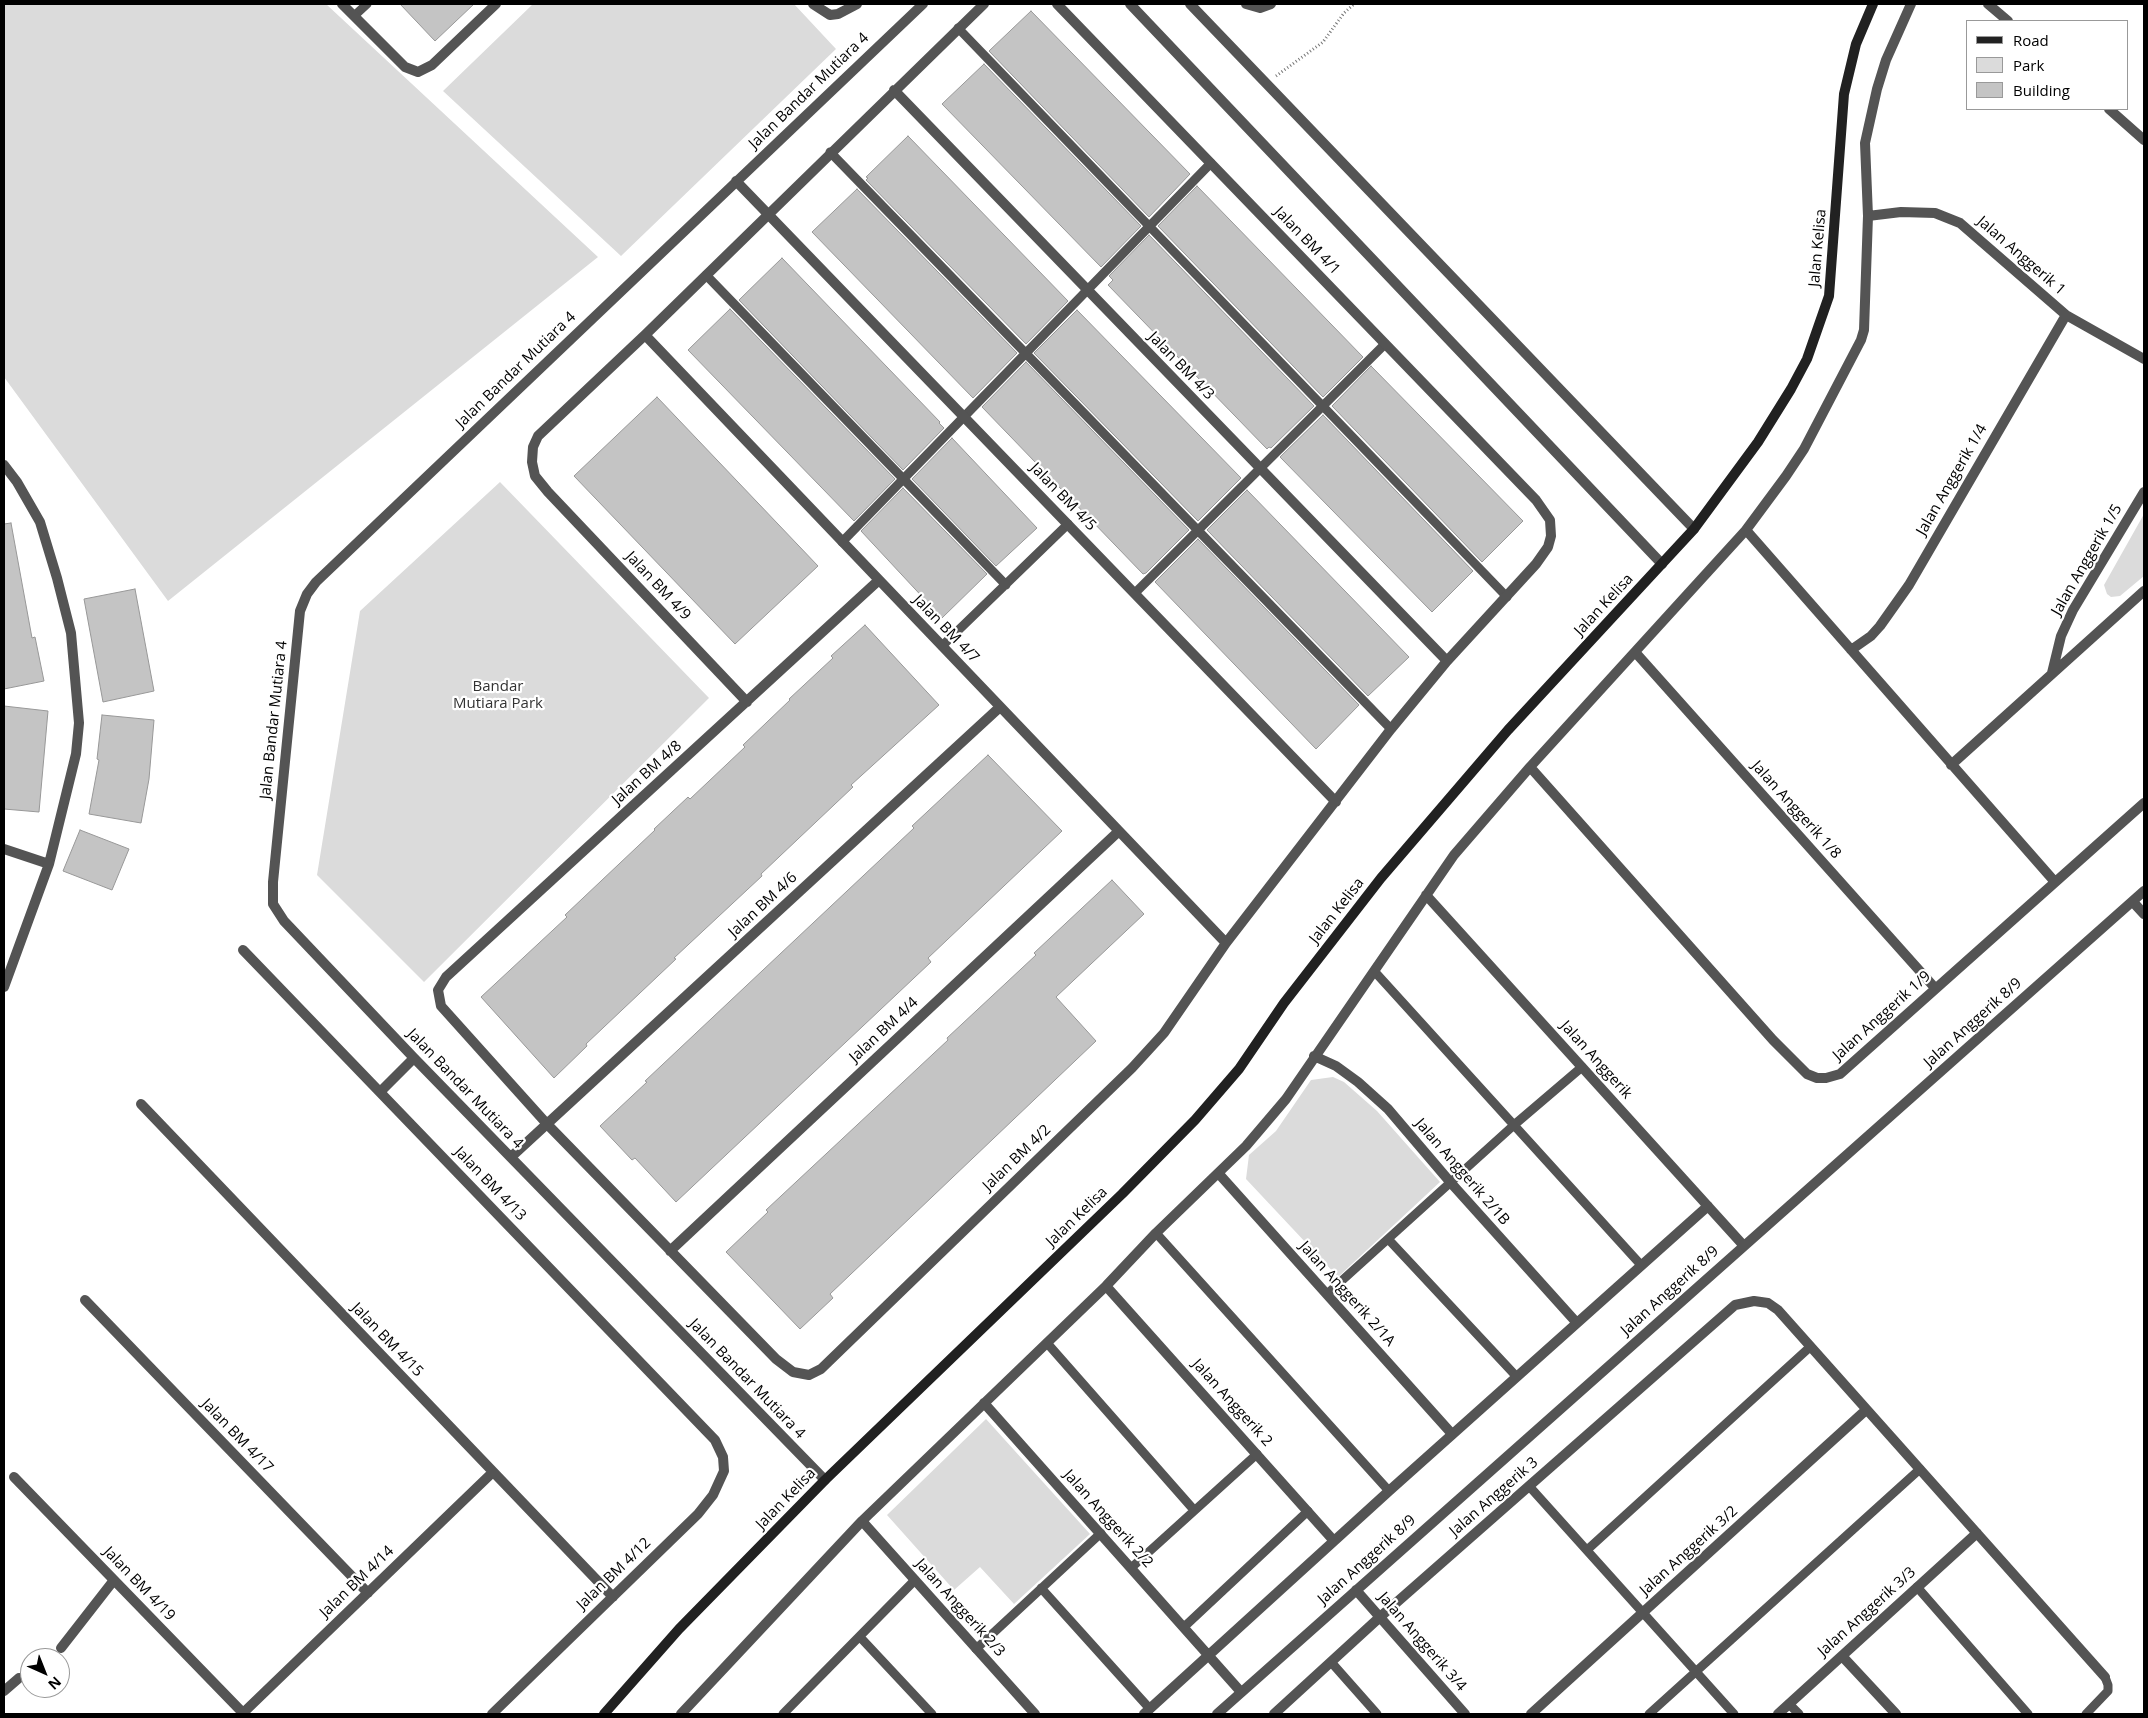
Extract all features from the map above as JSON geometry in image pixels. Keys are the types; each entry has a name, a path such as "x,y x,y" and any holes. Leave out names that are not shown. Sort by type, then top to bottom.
{"main road":[{"name":"Jalan Kelisa","path":"604,1714 680,1629 825,1480 1115,1201 1195,1120 1239,1068 1284,1003 1381,878 1508,730 1694,529 1758,442 1792,389 1807,359 1829,296 1844,94 1856,44 1873,4"}],"street":[{"path":"342,4 405,67 418,72 432,65 496,4"},
{"path":"813,4 830,15 838,14 857,4"},
{"name":"Jalan Bandar Mutiara 4","path":"825,1480 414,1058 284,921 273,904 273,882 300,611 307,594 316,582 922,4"},
{"name":"Jalan BM 4/9","path":"747,702 548,492 535,476 532,462 533,447 538,436 645,335 830,152 984,4"},
{"name":"Jalan BM 4/1","path":"1057,4 1536,500 1550,520 1551,536 1548,546 1536,564 1391,729"},
{"path":"1130,4 1662,564"},
{"path":"1190,4 1694,529"},
{"path":"1246,4 1260,8 1271,4"},
{"path":"681,1714 862,1521 1106,1286 1156,1233 1219,1174 1268,1122 1375,972 1454,855 1530,767 1746,530 1804,449 1861,340 1865,321 1868,216 1866,143 1870,116 1886,60 1911,4"},
{"path":"1988,4 2007,20"},
{"name":"Jalan BM 4/3","path":"894,90 1448,662"},
{"path":"2110,110 2144,140"},
{"name":"Jalan BM 4/5","path":"736,180 1336,802"},
{"name":"Jalan Anggerik 1","path":"1868,216 1901,212 1935,213 1952,220 1970,231 2066,315 2144,359"},
{"name":"Jalan Anggerik 1/4","path":"1851,650 1876,631 1909,585 2066,315"},
{"name":"Jalan BM 4/7","path":"645,335 1226,943"},
{"path":"4,464 17,482 40,522 58,578 71,633 79,723 76,754 49,864 4,988"},
{"name":"Jalan Anggerik 1/5","path":"2052,674 2062,636 2073,610 2144,492"},
{"path":"1746,530 2055,882"},
{"name":"Jalan BM 4/8","path":"547,1124 440,1006 438,990 446,977 879,580"},
{"path":"1951,764 2144,591"},
{"name":"Jalan Anggerik 1/8","path":"1635,652 1936,988"},
{"name":"Jalan BM 4/6","path":"511,1157 1000,707"},
{"name":"Jalan BM 4/2","path":"670,1251 776,1359 793,1372 809,1375 821,1369 1132,1068 1176,1018 1226,943 1391,729"},
{"name":"Jalan Anggerik 1/9","path":"1530,767 1773,1040 1807,1074 1817,1078 1826,1078 1840,1074 2144,804"},
{"name":"Jalan BM 4/4","path":"670,1251 1119,831"},
{"path":"4,849 49,864"},
{"name":"Jalan Anggerik 8/9","path":"1217,1714 2144,891"},
{"name":"Jalan Anggerik","path":"1426,895 1744,1246"},
{"path":"2133,902 2144,914"},
{"name":"Jalan BM 4/13","path":"243,950 715,1440"},
{"name":"Jalan Anggerik 2/1B","path":"1314,1056 1344,1072 1388,1109 1450,1183 1576,1322"},
{"path":"380,1092 414,1058"},
{"name":"Jalan BM 4/15","path":"140,1104 613,1597"},
{"path":"547,1124 670,1251"},
{"name":"Jalan Anggerik 2/1A","path":"1219,1174 1452,1434"},
{"path":"1147,1712 1516,1376 1708,1206"},
{"name":"Jalan Anggerik 2","path":"1106,1286 1334,1541"},
{"name":"Jalan BM 4/17","path":"85,1300 368,1593"},
{"name":"Jalan Anggerik 3","path":"1281,1712 1380,1617 1735,1305 1754,1301 1768,1303 1778,1310 1810,1347"},
{"path":"1810,1347 2105,1677"},
{"name":"Jalan Anggerik 2/2","path":"984,1403 1241,1692"},
{"name":"Jalan Anggerik 3/2","path":"1531,1714 1866,1410"},
{"name":"Jalan BM 4/12","path":"492,1714 698,1514 714,1495 724,1471 723,1457 715,1440"},
{"name":"Jalan BM 4/14","path":"243,1714 493,1472"},
{"name":"Jalan BM 4/19","path":"14,1477 243,1714"},
{"name":"Jalan Anggerik 2/3","path":"862,1521 1035,1714"},
{"name":"Jalan Anggerik 3/3","path":"1778,1714 1977,1533"},
{"path":"61,1648 114,1580"},
{"name":"Jalan Anggerik 3/4","path":"1356,1590 1465,1714"},
{"path":"1842,1656 1896,1714"},
{"path":"4,1691 19,1678"}],"lane":[{"path":"354,16 367,4"},
{"path":"958,28 1507,597"},
{"path":"830,152 1391,729"},
{"path":"842,542 1210,163"},
{"path":"706,275 1006,585"},
{"path":"1135,593 1385,344"},
{"path":"942,646 1068,524"},
{"path":"1375,972 1641,1265"},
{"path":"1327,1294 1389,1240 1514,1125 1582,1067"},
{"path":"1156,1233 1389,1491"},
{"path":"1389,1240 1516,1376"},
{"path":"1047,1343 1194,1510"},
{"path":"1587,1550 1810,1347"},
{"path":"1131,1568 1256,1454"},
{"path":"1649,1714 1920,1469"},
{"path":"1529,1486 1734,1714"},
{"path":"1184,1627 1308,1511"},
{"path":"976,1649 1100,1533"},
{"path":"783,1714 915,1580"},
{"path":"1917,1587 2028,1714"},
{"path":"1041,1588 1147,1712"},
{"path":"860,1637 932,1714"},
{"path":"1331,1662 1377,1714"},
{"path":"2086,1714 2108,1691 2105,1677"},
{"path":"1790,1704 1799,1714"}],"path":[{"path":"1266,82 1323,42 1344,13 1354,4"}],"green space":[{"path":"4,4 326,4 598,257 168,601 4,377"},
{"path":"533,4 794,4 836,49 621,256 443,91"},
{"name":"Bandar Mutiara Park","path":"500,482 709,698 424,982 317,875 360,611"},
{"path":"2144,514 2144,576 2120,596 2111,597 2107,594 2104,585"},
{"path":"1333,1077 1344,1082 1377,1111 1440,1182 1338,1277 1246,1179 1249,1155 1276,1131 1311,1080"},
{"path":"986,1419 1090,1534 1014,1604 980,1567 954,1590 887,1515"}],"building":[{"path":"400,4 474,4 435,41"},
{"path":"1031,11 1190,174 1149,217 989,51"},
{"path":"984,64 1141,226 1101,267 942,104"},
{"path":"908,136 1068,301 1026,344 866,180 868,178 866,177"},
{"path":"1197,186 1363,357 1323,397 1158,226"},
{"path":"857,189 1017,353 973,398 812,232"},
{"path":"1149,235 1314,406 1271,448 1267,449 1108,285 1113,280 1109,276"},
{"path":"782,258 944,428 903,470 739,300"},
{"path":"730,309 895,479 854,521 688,350"},
{"path":"1077,310 1241,478 1198,521 1034,353"},
{"path":"1026,362 1189,530 1146,573 1143,574 982,407"},
{"path":"1371,366 1523,521 1482,562 1332,406"},
{"path":"657,397 818,566 735,644 574,476"},
{"path":"1323,415 1473,571 1432,612 1280,457"},
{"path":"952,438 1037,528 996,566 912,479"},
{"path":"903,488 987,574 942,618 861,531"},
{"path":"1247,490 1409,657 1368,696 1207,530"},
{"path":"11,523 32,638 35,637 44,681 4,689 4,524"},
{"path":"1198,539 1359,705 1316,749 1155,582"},
{"path":"135,589 154,691 103,702 84,599"},
{"path":"865,625 939,705 851,785 853,787 674,958 676,959 586,1044 587,1046 554,1078 481,997 567,917 565,915 654,829 688,797 690,799 745,747 743,745 833,658 831,656"},
{"path":"4,706 48,711 39,812 4,809"},
{"path":"102,715 154,720 149,779 141,823 89,814 99,760 97,759"},
{"path":"988,755 1062,831 928,958 931,962 676,1202 635,1158 632,1160 600,1126 647,1082 645,1081 914,828 912,826"},
{"path":"80,830 129,849 112,890 63,871"},
{"path":"1112,880 1144,914 1056,997 1096,1041 830,1294 833,1298 800,1329 726,1252 768,1212 766,1210 948,1040 947,1038 1036,955 1034,953"}]}
